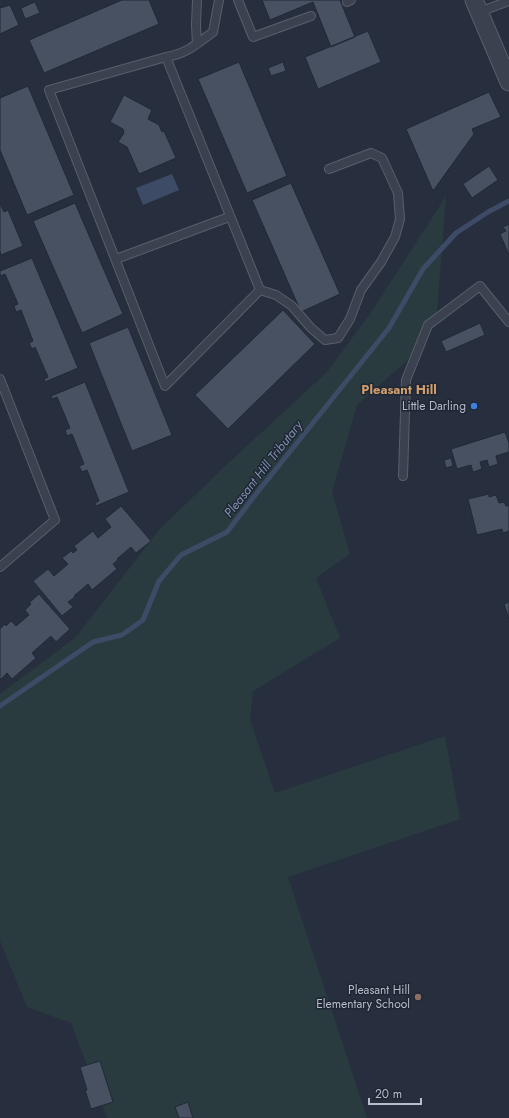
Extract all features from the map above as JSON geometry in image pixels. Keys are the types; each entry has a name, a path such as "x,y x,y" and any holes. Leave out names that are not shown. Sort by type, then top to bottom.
{"street":[{"path":"477,6 509,82"}],"lane":[{"path":"197,0 197,44"},
{"path":"219,0 213,32 197,44 178,55 166,57 50,90 165,386 260,290"},
{"path":"238,0 253,37 311,16"},
{"path":"477,6 509,1"},
{"path":"166,57 229,217 260,290 276,295 292,306 311,328 325,340 338,338 350,319 360,290 381,262 395,237 400,219 398,193 382,158 371,152 329,169"},
{"path":"116,259 229,217"},
{"path":"403,476 406,380 428,325 480,286 509,322"},
{"path":"0,378 55,520 0,565"}],"shaded area":[{"path":"446,196 436,325 411,357 357,405 332,491 350,554 316,578 340,638 253,691 250,720 275,793 445,736 460,819 288,877 367,1118 107,1118 71,1023 27,1007 0,941 0,694 75,638 159,530 223,468 327,372 372,311"}],"water":[{"path":"172,174 179,190 143,205 136,188"}],"building":[{"path":"122,0 149,0 159,24 44,73 29,40"},
{"path":"262,0 340,0 355,37 331,47 313,2 270,20"},
{"path":"35,2 40,13 25,19 21,8"},
{"path":"10,5 19,25 0,34 0,8"},
{"path":"368,31 381,62 318,89 305,57"},
{"path":"239,62 287,176 247,193 198,79"},
{"path":"283,62 286,71 271,76 268,68"},
{"path":"28,86 74,195 27,215 0,150 0,98"},
{"path":"489,92 501,117 472,129 474,134 433,191 406,129"},
{"path":"124,95 152,110 148,119 159,125 162,132 164,131 176,158 139,174 127,147 118,142 124,133 123,129 110,122"},
{"path":"489,166 498,180 472,198 463,184"},
{"path":"291,183 340,294 301,312 252,200"},
{"path":"0,203 4,212 8,210 23,246 1,255 0,251"},
{"path":"75,203 123,314 82,333 33,221"},
{"path":"509,224 509,255 500,234 506,231 503,227"},
{"path":"32,258 78,368 45,382 44,379 48,377 35,347 32,349 29,343 33,341 21,310 16,312 14,306 18,304 5,274 1,276 0,274 0,271"},
{"path":"283,310 315,344 228,429 195,395"},
{"path":"480,323 485,335 446,352 441,341"},
{"path":"128,327 172,435 132,451 89,343"},
{"path":"85,382 129,492 96,506 95,503 99,501 87,470 82,472 79,466 84,464 72,434 67,436 65,430 70,428 57,397 52,399 51,396"},
{"path":"505,432 509,443 509,452 496,456 498,464 489,467 487,460 480,462 482,469 473,472 471,465 457,469 451,449"},
{"path":"451,458 453,466 446,468 444,460"},
{"path":"489,494 489,497 496,495 499,503 504,502 506,506 509,506 509,531 503,533 502,529 477,535 468,499"},
{"path":"121,506 151,541 136,553 131,547 113,564 117,569 92,590 88,584 68,602 73,607 62,616 33,581 48,569 54,576 68,564 62,558 71,551 73,553 77,550 74,546 93,531 98,538 111,527 105,519"},
{"path":"39,594 70,629 56,642 51,636 32,653 36,658 12,679 7,673 0,680 0,629 11,621 16,626 29,615 25,610 31,604 29,603"},
{"path":"509,602 509,619 504,604"},
{"path":"100,1061 113,1102 91,1109 80,1067"},
{"path":"188,1102 193,1118 179,1118 175,1107"}],"waterway":[{"name":"Pleasant Hill Tributary","path":"0,706 93,642 122,635 143,620 159,581 181,555 227,532 389,328 423,269 456,233 488,212 509,201"}],"place":[{"name":"Little Darling","path":"474,406"},
{"name":"Pleasant Hill Elementary School","path":"418,997"}],"district":[{"name":"Pleasant Hill","path":"399,389"}]}
